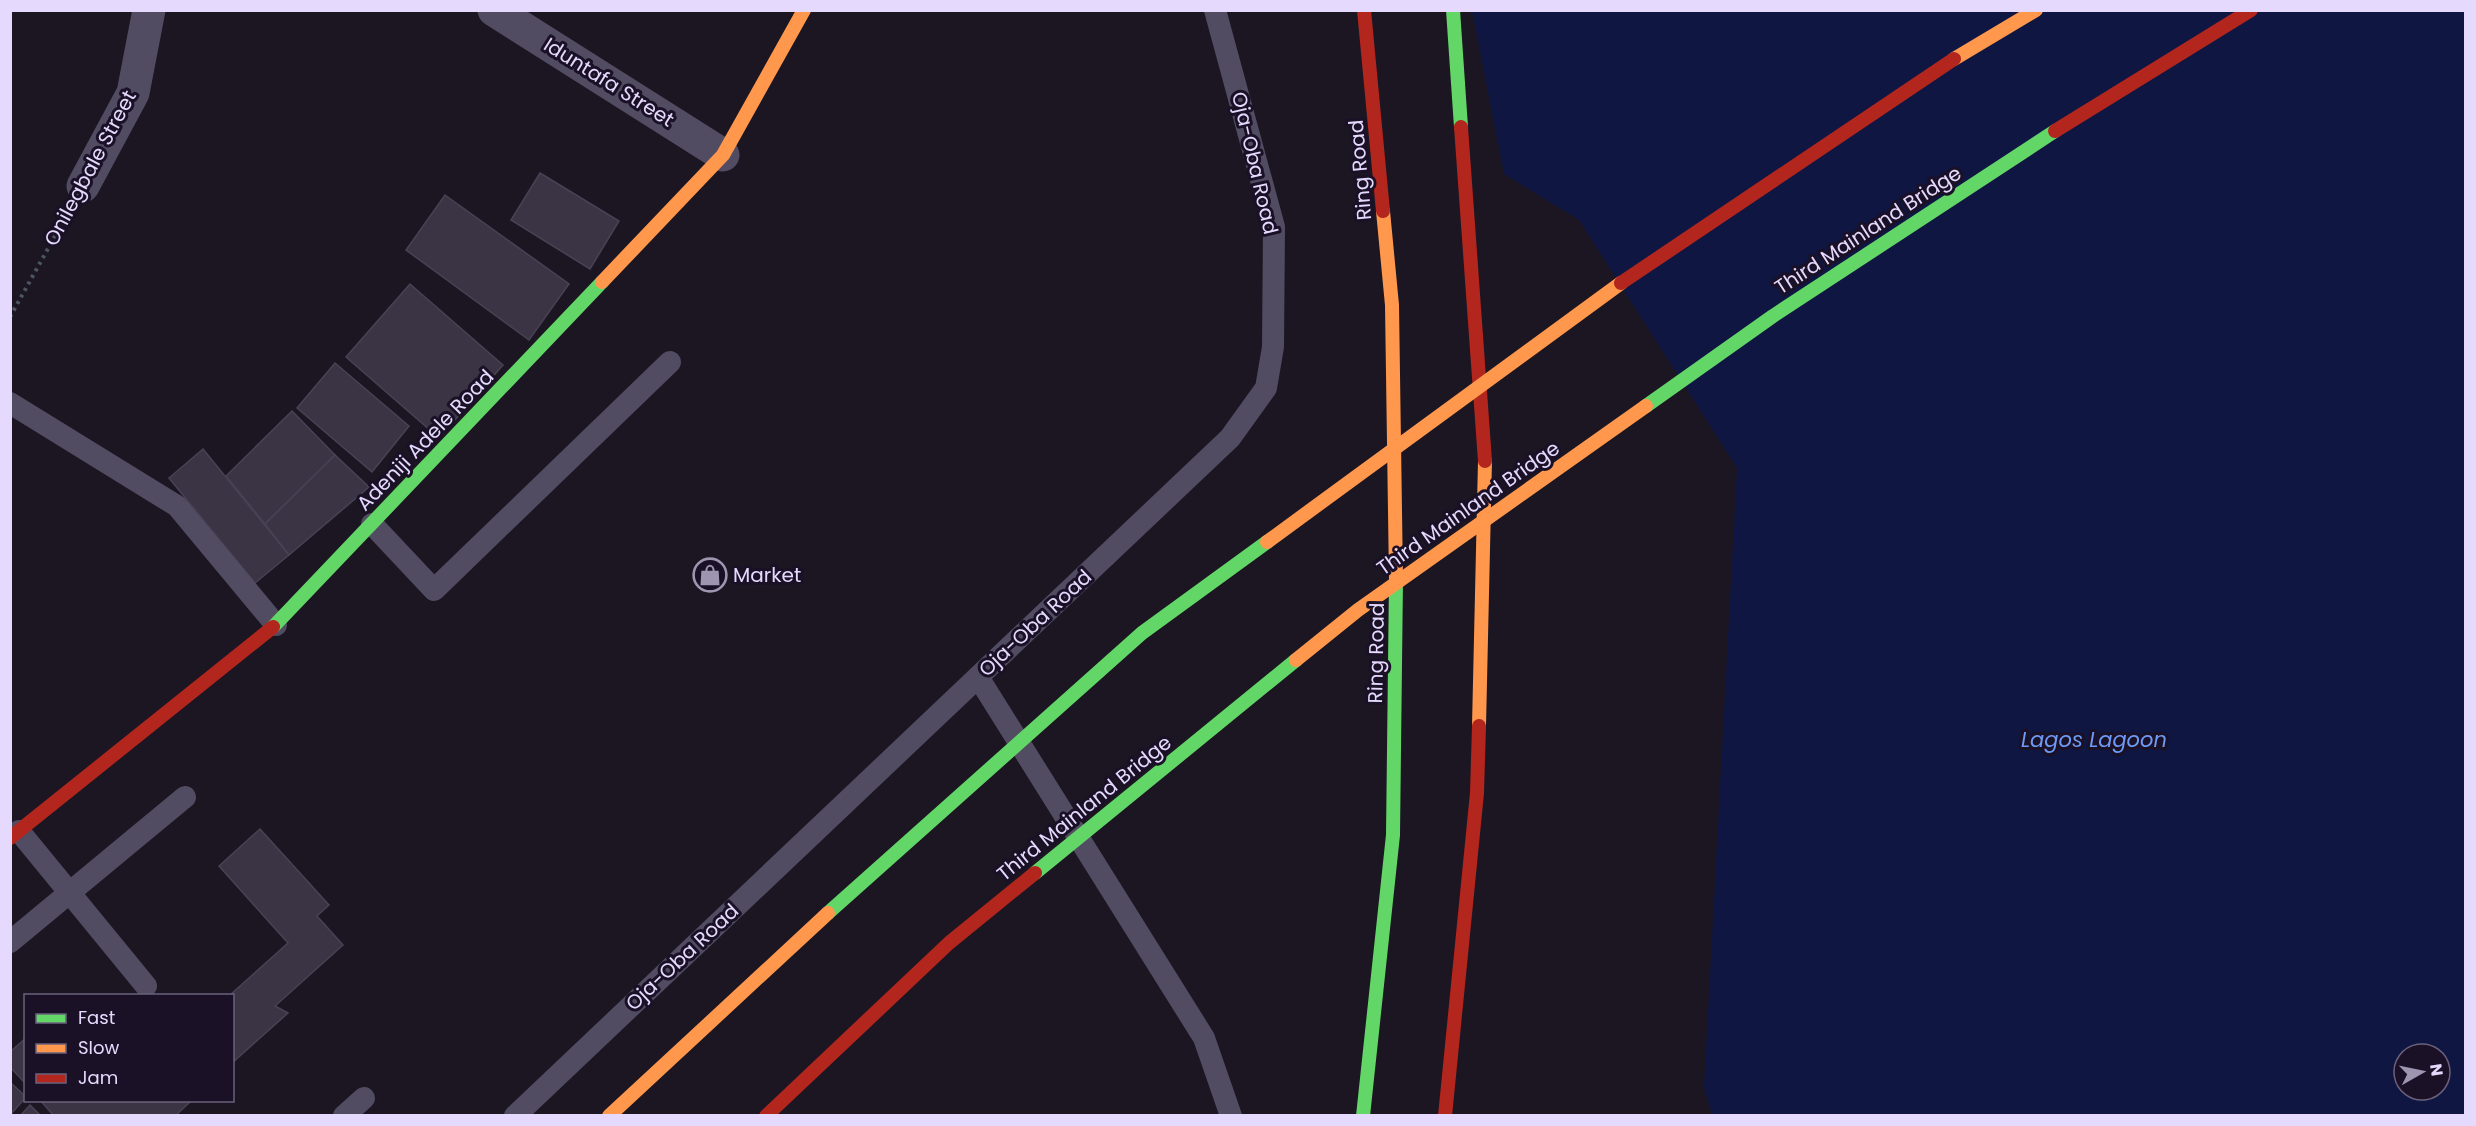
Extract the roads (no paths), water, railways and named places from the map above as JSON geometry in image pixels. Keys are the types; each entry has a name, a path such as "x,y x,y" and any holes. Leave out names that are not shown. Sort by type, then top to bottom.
{"main road":[{"name":"Adeniji Adele Road","path":"15,835 276,625 723,155 804,10"},
{"name":"Ring Road","path":"1363,1116 1392,835 1397,535 1392,305 1365,10"},
{"path":"1445,1116 1477,793 1485,462 1453,10"},
{"path":"609,1116 805,934 1142,633 1595,301 1956,58 2036,10"},
{"name":"Third Mainland Bridge","path":"766,1116 949,943 1358,610 1773,316 2106,98 2252,10"}],"street":[{"name":"Onilegbale Street","path":"83,186 133,93 149,10"},
{"name":"Iduntafa Street","path":"494,10 723,155"}],"lane":[{"name":"Oja-Oba Road","path":"515,1116 1230,438 1266,388 1273,346 1274,227 1215,10"},
{"path":"372,524 434,590 670,362"},
{"path":"10,403 177,506 276,625"},
{"path":"978,677 1204,1038 1232,1116"},
{"path":"10,942 185,796"},
{"path":"15,835 70,892 146,986"},
{"path":"344,1116 364,1098"}],"water":[{"name":"Lagos Lagoon","path":"1472,11 2465,11 2465,1115 1712,1115 1704,1087 1737,468 1579,220 1504,174"}],"place":[{"name":"Market","path":"710,575"}]}
